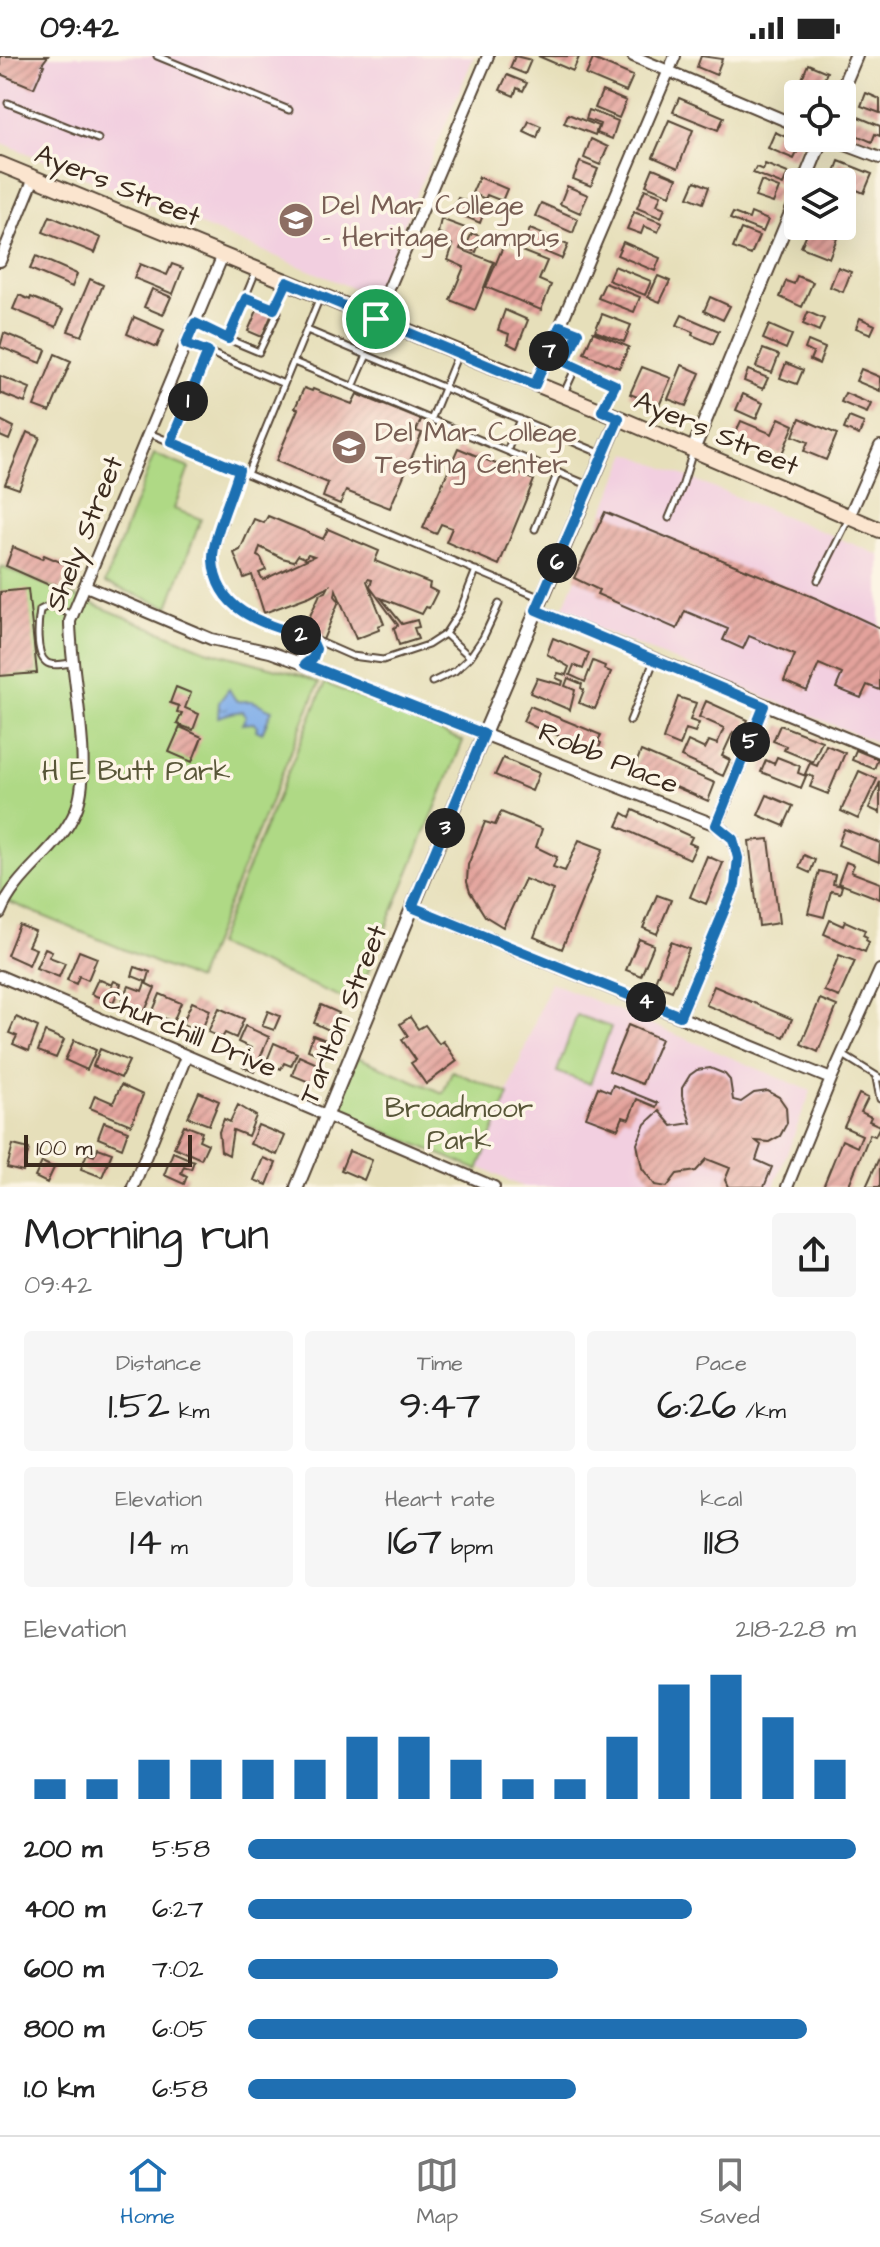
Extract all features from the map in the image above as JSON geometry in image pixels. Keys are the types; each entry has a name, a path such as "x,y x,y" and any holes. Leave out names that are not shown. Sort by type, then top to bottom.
{"main road":[{"name":"Ayers Street","path":"0,164 619,418 880,530"}],"street":[{"path":"376,319 488,56"},
{"path":"633,56 784,120"},
{"path":"535,385 675,56"},
{"path":"846,80 856,56"},
{"path":"856,149 880,158"},
{"path":"0,261 34,178"},
{"path":"693,450 784,230"},
{"name":"Shely Street","path":"0,913 5,900 59,837 76,810 83,779 71,663 70,621 223,255"},
{"name":"Tarlton Street","path":"297,1187 484,734 619,418"},
{"path":"849,517 880,446"},
{"name":"Robb Place","path":"86,586 211,639 270,652 305,664 716,825"},
{"path":"539,604 654,660 880,752"},
{"path":"680,1016 735,885 738,858 733,839 716,825 764,706"},
{"path":"412,907 831,1079"},
{"path":"787,1187 880,970"},
{"name":"Churchill Drive","path":"0,976 480,1184 494,1187"},
{"path":"133,1187 186,1057"}],"lane":[{"path":"157,56 289,110"},
{"path":"8,103 98,139"},
{"path":"228,339 256,270"},
{"path":"274,309 287,282"},
{"path":"247,474 321,296"},
{"path":"195,323 259,352 278,312 246,298"},
{"path":"560,326 578,333 565,362"},
{"path":"307,330 603,454"},
{"path":"186,344 284,384"},
{"path":"171,442 208,352"},
{"path":"431,420 459,353"},
{"path":"548,354 615,385 602,411"},
{"path":"353,387 367,355"},
{"path":"294,362 590,486"},
{"path":"563,396 576,367"},
{"path":"507,451 520,419"},
{"path":"149,433 476,570 539,604"},
{"path":"669,518 693,450"},
{"path":"239,470 213,558 219,584 233,607 273,626 352,656 383,660 428,645 445,634 460,611 476,570"},
{"path":"535,529 558,472"},
{"path":"818,580 849,517"},
{"path":"432,682 455,671 470,657 499,604"},
{"path":"71,663 45,662 40,648 39,618 40,610 50,605 73,616"},
{"path":"445,634 470,657"},
{"path":"311,638 316,649 313,658 305,664 298,652 300,644 311,638"},
{"path":"630,721 654,660"},
{"path":"842,1054 878,1078 880,1099"}],"shaded area":[{"name":"Del Mar College - Heritage Campus","path":"0,56 474,56 374,297 0,142"},
{"path":"628,453 880,555 880,744 561,614"},
{"path":"550,982 811,1091 774,1187 523,1187 479,1167"}],"green space":[{"path":"154,454 189,468 174,509 201,519 168,607 105,583"},
{"name":"H E Butt Park","path":"2,567 206,650 319,683 197,980 0,898"},
{"path":"325,683 463,741 355,1003 216,945"},
{"path":"577,1015 611,1027 590,1084 557,1072"},
{"name":"Broadmoor Park","path":"357,1057 443,1093 452,1071 509,1094 478,1170 336,1111"}],"water":[{"path":"229,689 238,701 253,702 272,710 262,733 256,730 257,726 253,723 242,724 246,716 242,711 218,717 219,702"}],"building":[{"path":"0,56 48,56 34,88 0,74"},
{"path":"515,56 531,60 525,74 510,68"},
{"path":"538,56 576,56 579,57 573,71"},
{"path":"701,56 722,59 716,75 697,67"},
{"path":"593,59 633,76 626,92 586,75"},
{"path":"808,64 827,72 824,80 802,79"},
{"path":"507,75 527,83 523,91 517,88 514,96 500,90"},
{"path":"602,91 626,101 619,118 595,108"},
{"path":"866,93 880,99 880,113 861,106"},
{"path":"679,98 724,117 718,130 673,112"},
{"path":"589,110 618,121 612,139 597,133 600,124 586,119"},
{"path":"568,114 598,126 595,135 564,123"},
{"path":"856,116 880,126 880,136 875,134 872,142 856,135"},
{"path":"669,120 693,130 678,168 653,157"},
{"path":"529,121 541,126 537,138 524,132"},
{"path":"775,132 784,136 784,152 797,152 794,159 768,148"},
{"path":"591,139 608,147 600,165 584,158"},
{"path":"839,161 872,174 864,193 856,190 856,168 836,168"},
{"path":"580,162 598,169 591,186 573,179"},
{"path":"765,164 784,171 783,185 753,173 756,167 763,170"},
{"path":"653,168 677,178 670,195 646,185"},
{"path":"479,177 507,189 502,201 487,195 485,199 472,193"},
{"path":"695,181 709,187 703,203 688,197"},
{"path":"761,181 779,188 773,203 755,197"},
{"path":"567,186 588,195 580,213 560,204"},
{"path":"645,189 661,195 657,205 665,208 661,218 637,208"},
{"path":"458,198 485,209 480,223 452,211"},
{"path":"541,203 578,219 573,233 535,216"},
{"path":"634,212 662,223 658,232 644,226 641,234 627,229"},
{"path":"733,213 749,219 751,213 768,220 763,232 730,219"},
{"path":"50,216 101,238 95,253 43,232"},
{"path":"441,219 468,229 460,249 494,262 475,310 450,300 464,267 448,260 453,245 444,241 446,236 438,233"},
{"path":"530,229 568,245 562,259 524,243"},
{"path":"741,229 759,236 751,255 733,248"},
{"path":"472,233 482,237 476,252 465,248"},
{"path":"804,240 836,240 829,258 801,247"},
{"path":"623,242 660,258 655,271 617,255"},
{"path":"504,244 547,261 539,280 551,285 541,310 486,287"},
{"path":"36,256 77,274 72,287 30,269"},
{"path":"140,264 167,275 172,264 183,268 173,294 134,278"},
{"path":"614,266 651,281 645,295 608,280"},
{"path":"838,267 851,272 843,292 830,287"},
{"path":"658,276 670,281 660,302 648,297"},
{"path":"797,276 813,282 802,307 780,297 786,281 794,284"},
{"path":"90,279 103,285 82,336 68,331"},
{"path":"605,283 640,297 634,312 598,298"},
{"path":"152,289 171,297 163,315 144,307"},
{"path":"19,295 63,310 56,327 13,309"},
{"path":"710,297 730,306 723,320 704,311"},
{"path":"258,308 272,314 262,337 248,331"},
{"path":"505,310 528,320 517,348 507,343 509,334 498,330"},
{"path":"808,312 824,319 819,331 803,324"},
{"path":"602,314 631,325 624,342 595,331"},
{"path":"682,315 719,331 713,344 677,325"},
{"path":"134,317 164,330 157,347 127,334"},
{"path":"860,318 875,325 871,334 856,328"},
{"path":"769,325 792,335 786,349 763,339"},
{"path":"593,332 629,347 619,368 584,353"},
{"path":"4,333 46,350 41,363 0,347"},
{"path":"808,341 825,348 819,364 810,360 813,353 805,349"},
{"path":"763,349 779,355 772,373 756,367"},
{"path":"55,354 71,361 50,412 34,406"},
{"path":"786,363 803,370 797,384 780,378"},
{"path":"682,365 700,373 686,406 668,399"},
{"path":"642,367 671,378 659,406 630,394"},
{"path":"861,369 880,377 880,391 856,381"},
{"path":"748,370 768,378 763,389 744,381"},
{"path":"0,376 30,388 25,403 0,393"},
{"name":"Del Mar College Testing Center","path":"304,388 352,404 357,394 421,420 416,431 422,433 390,508 346,491 340,504 323,497 328,483 276,461"},
{"path":"845,393 871,404 867,413 841,402"},
{"path":"743,394 763,403 756,419 736,410"},
{"path":"849,417 864,423 859,435 844,429"},
{"path":"779,418 794,425 781,456 734,436 741,421 772,434"},
{"path":"800,418 837,434 826,460 804,451 808,442 793,436"},
{"path":"0,420 14,427 9,440 0,436"},
{"path":"27,432 40,437 19,489 5,484"},
{"path":"458,448 534,480 499,565 446,542 452,528 441,524 436,534 423,528"},
{"path":"605,512 818,599 880,628 880,690 867,685 861,698 836,688 842,674 819,664 807,691 784,681 795,655 749,636 743,649 723,640 728,629 685,611 677,629 597,594 599,590 574,578"},
{"path":"268,516 323,539 328,529 379,551 375,561 430,583 429,588 437,592 429,608 426,607 422,614 381,598 402,624 417,620 419,627 414,628 418,639 399,645 394,628 398,625 370,587 372,580 368,579 367,581 384,624 378,626 379,630 356,639 336,590 335,596 339,601 323,640 303,631 320,594 326,592 329,586 264,613 252,575 244,578 234,553 240,550 254,519 264,523","holes":["260,547 294,561 298,555 305,558 308,554 314,556 263,580 259,573 266,570 257,556"]},
{"path":"13,547 70,566 60,590 6,566"},
{"path":"28,589 37,673 0,676 0,592"},
{"path":"553,638 589,653 583,669 574,665 570,675 585,682 593,661 611,672 595,709 579,703 584,690 582,684 568,678 565,686 575,690 570,710 530,693 537,678 562,685 563,681 556,678 558,673 566,675 569,667 547,654"},
{"path":"176,687 191,693 185,708 199,714 193,730 177,724 182,713 177,712 179,706 170,703"},
{"path":"678,697 696,703 690,720 699,723 695,732 686,729 680,746 663,739"},
{"path":"706,701 748,720 741,736 733,732 722,756 730,760 723,776 681,757 688,741 705,749 709,741 717,744 724,728 699,717"},
{"path":"530,706 601,735 597,752 523,721"},
{"path":"780,725 822,741 813,762 784,750 786,746 773,741"},
{"path":"180,727 202,737 192,762 169,752"},
{"path":"826,745 845,753 828,794 810,787 814,777 805,774 810,763 817,766"},
{"path":"856,750 878,759 874,769 852,760"},
{"path":"641,751 715,783 708,801 634,769"},
{"path":"777,757 800,766 798,773 806,776 801,788 761,772 766,760 774,764"},
{"path":"503,758 539,773 532,791 495,775"},
{"path":"859,771 877,779 858,819 841,811"},
{"path":"880,782 880,813 869,808"},
{"path":"767,795 793,806 784,826 758,815"},
{"path":"633,810 692,837 689,843 696,846 690,859 617,826 623,813 630,817"},
{"path":"501,812 542,829 536,847 557,857 553,867 565,871 579,840 603,849 562,949 534,937 553,890 525,879 503,927 485,916 470,892 468,865 485,822 495,825"},
{"path":"844,829 880,843 879,862 838,845"},
{"path":"769,839 779,923 759,926 749,841"},
{"path":"804,855 815,860 810,873 799,868"},
{"path":"707,856 723,863 706,904 690,897"},
{"path":"846,862 854,865 851,872 880,883 880,899 838,883"},
{"path":"819,871 835,875 833,884 842,886 840,893 831,891 824,917 808,913"},
{"path":"657,895 671,900 657,934 643,928"},
{"path":"830,920 843,926 845,921 865,930 863,935 869,942 865,952 824,934"},
{"path":"19,925 35,931 28,946 36,949 29,965 7,955"},
{"path":"639,939 654,945 641,976 626,970"},
{"path":"671,942 689,949 672,991 654,984"},
{"path":"45,948 52,951 49,957 65,963 59,977 36,968"},
{"path":"79,951 97,958 88,980 79,976 76,984 67,980"},
{"path":"839,955 855,961 839,997 824,991"},
{"path":"135,967 150,972 147,982 132,976"},
{"path":"98,979 112,985 114,981 121,984 113,1003 91,994"},
{"path":"145,983 155,988 145,1011 122,1001 129,986 142,991"},
{"path":"714,986 792,1019 784,1037 706,1005"},
{"path":"160,994 181,1003 173,1022 152,1013"},
{"path":"820,999 837,1006 818,1052 801,1044"},
{"path":"192,1002 210,1010 201,1032 182,1024"},
{"path":"321,1005 339,1013 331,1031 314,1023"},
{"path":"219,1008 244,1019 236,1038 225,1033 222,1038 208,1032"},
{"path":"268,1011 280,1016 274,1030 262,1026"},
{"path":"16,1017 38,1027 29,1051 13,1044 17,1036 9,1033"},
{"path":"410,1017 418,1029 425,1025 439,1044 443,1041 457,1061 426,1084 411,1063 416,1060 402,1040 408,1036 400,1024"},
{"path":"628,1025 661,1039 642,1084 609,1071"},
{"path":"245,1026 269,1037 254,1072 243,1067 251,1048 238,1042"},
{"path":"45,1032 64,1040 56,1058 38,1051"},
{"path":"313,1035 326,1040 320,1055 308,1050"},
{"path":"74,1040 96,1050 87,1070 65,1060"},
{"path":"274,1043 297,1053 291,1066 284,1063 281,1069 266,1063"},
{"path":"100,1049 129,1061 121,1078 93,1066"},
{"path":"299,1056 322,1066 314,1084 292,1075"},
{"path":"710,1068 725,1074 730,1080 733,1100 741,1102 754,1093 768,1091 779,1097 786,1107 787,1123 780,1136 769,1142 756,1141 761,1145 756,1160 772,1167 764,1187 728,1187 725,1180 730,1168 707,1159 696,1171 677,1174 667,1187 655,1185 642,1168 637,1144 645,1124 659,1111 672,1126 691,1123 682,1088 697,1070"},
{"path":"121,1085 143,1095 131,1125 90,1108 95,1095 113,1103"},
{"path":"613,1085 658,1103 656,1107 637,1099 629,1119 623,1117 618,1129 586,1117 598,1087 610,1092"},
{"path":"199,1092 219,1101 209,1125 188,1117"},
{"path":"859,1094 868,1098 861,1112 871,1117 869,1121 880,1126 875,1136 870,1134 848,1187 823,1187 842,1140 857,1147 862,1135 844,1127"},
{"path":"238,1105 256,1116 248,1136 233,1130 229,1155 221,1151 219,1132 224,1119 230,1122"},
{"path":"104,1122 128,1131 122,1148 98,1138"},
{"path":"184,1125 202,1132 199,1140 208,1144 201,1159 174,1147"},
{"path":"258,1125 285,1136 277,1155 250,1144"},
{"path":"13,1145 29,1149 23,1172 7,1168"},
{"path":"98,1148 112,1153 102,1177 81,1169 87,1153 94,1156"},
{"path":"349,1151 372,1160 364,1180 341,1170"},
{"path":"173,1152 194,1161 191,1169 184,1166 181,1173 187,1176 184,1184 164,1175"},
{"path":"880,1156 880,1187 866,1187"},
{"path":"263,1158 276,1163 267,1185 254,1180"},
{"path":"42,1162 54,1168 47,1183 35,1177"}],"place":[{"name":"Del Mar College - Heritage Campus","path":"296,220"},
{"name":"Del Mar College Testing Center","path":"349,447"}],"route":[{"path":"287,282 376,319 535,385 560,326 578,333 565,362 615,385 602,411 619,418 536,610 764,706 716,825 733,839 738,858 735,885 680,1016 412,907 484,734 305,664 313,658 316,649 311,638 273,626 233,607 219,584 213,558 239,470 171,442 208,352 186,344 195,323 228,339 246,298 274,309 287,282"}]}
